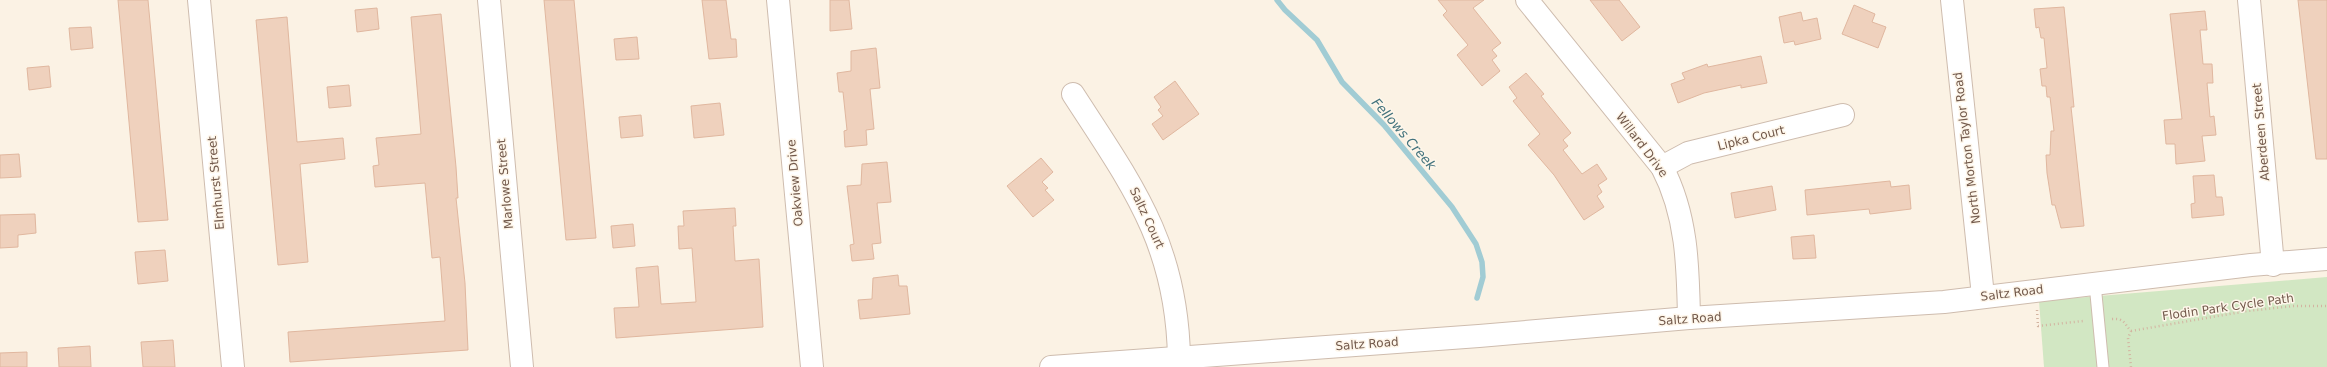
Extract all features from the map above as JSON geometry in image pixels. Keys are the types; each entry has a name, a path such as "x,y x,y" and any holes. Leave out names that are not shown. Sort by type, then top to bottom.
{"street":[{"name":"Elmhurst Street","path":"199,0 233,367"},
{"name":"Marlowe Street","path":"489,0 522,367"},
{"name":"Oakview Drive","path":"778,0 812,367"},
{"name":"Willard Drive","path":"1527,0 1662,167 1674,190 1682,221 1688,283 1689,318"},
{"name":"North Morton Taylor Road","path":"1952,0 1983,296"},
{"name":"Aberdeen Street","path":"2249,0 2273,265"},
{"name":"Saltz Court","path":"1073,94 1134,191 1160,242 1175,298 1179,358"},
{"name":"Lipka Court","path":"1662,167 1688,153 1843,115"},
{"name":"Saltz Road","path":"1051,367 1689,318 1944,302 1983,296 2250,266 2327,259"}],"lane":[{"path":"2094,284 2102,366"}],"path":[{"path":"2036,306 2038,326 2120,318 2126,322 2131,331 2128,338 2131,367"},
{"name":"Flodin Park Cycle Path","path":"2131,331 2246,311 2294,306 2327,306"}],"green space":[{"path":"2327,277 2327,367 2044,367 2039,301"}],"building":[{"path":"118,0 148,0 168,220 138,222"},
{"path":"544,0 574,0 596,238 566,240"},
{"path":"702,0 726,0 731,39 736,39 737,57 709,59"},
{"path":"830,0 849,0 852,29 830,31"},
{"path":"1438,0 1484,0 1473,8 1501,43 1492,50 1497,56 1492,60 1500,71 1482,86 1457,55 1468,45 1443,15 1447,11"},
{"path":"1590,0 1619,0 1640,27 1622,41"},
{"path":"2298,0 2327,0 2327,159 2316,159"},
{"path":"1854,5 1875,14 1872,22 1886,27 1878,48 1842,34"},
{"path":"2064,7 2074,107 2071,107 2084,226 2061,228 2055,205 2052,205 2047,173 2046,155 2050,155 2051,131 2054,131 2050,97 2047,97 2046,86 2042,86 2040,69 2047,68 2044,38 2041,38 2039,27 2036,28 2034,9"},
{"path":"377,8 379,29 357,32 355,10"},
{"path":"2205,11 2207,30 2200,30 2203,64 2212,64 2213,83 2207,83 2210,117 2214,116 2216,135 2202,136 2205,161 2176,164 2175,144 2166,144 2164,120 2182,119 2170,14"},
{"path":"1801,12 1803,21 1817,18 1821,39 1795,45 1794,41 1784,43 1779,17"},
{"path":"441,14 456,167 458,198 456,198 465,283 468,350 290,362 288,332 445,321 440,257 432,258 425,183 375,187 373,166 379,165 376,138 421,134 411,17"},
{"path":"287,17 297,142 343,138 345,159 300,164 308,262 278,265 256,20"},
{"path":"91,27 93,48 71,50 69,28"},
{"path":"637,37 639,59 616,60 614,39"},
{"path":"876,48 880,88 870,89 874,129 866,130 867,145 845,147 844,131 847,130 843,92 839,92 837,73 851,71 851,51"},
{"path":"1761,56 1767,83 1741,88 1741,85 1704,93 1678,103 1671,84 1685,79 1682,73 1707,64 1708,67"},
{"path":"49,66 51,87 29,90 27,68"},
{"path":"1526,73 1544,94 1541,96 1571,133 1563,140 1568,146 1563,150 1582,174 1597,164 1607,179 1598,185 1602,192 1597,196 1604,207 1584,220 1554,175 1528,145 1540,134 1513,101 1517,98 1509,87"},
{"path":"1175,81 1199,114 1163,140 1152,124 1163,116 1158,110 1161,107 1154,97"},
{"path":"349,85 351,106 329,108 327,87"},
{"path":"720,103 724,135 694,138 691,106"},
{"path":"641,115 643,136 621,138 619,117"},
{"path":"19,154 21,177 0,178 0,155"},
{"path":"1041,158 1053,172 1042,182 1048,188 1045,190 1054,200 1033,217 1007,186"},
{"path":"887,162 891,202 877,203 881,243 872,244 874,259 852,261 850,245 854,244 847,186 861,185 862,164"},
{"path":"2214,175 2216,197 2222,197 2224,215 2192,218 2191,204 2195,203 2193,176"},
{"path":"1890,181 1891,187 1909,185 1911,209 1870,214 1869,209 1807,215 1805,190"},
{"path":"1772,186 1776,210 1735,218 1731,193"},
{"path":"735,208 736,226 733,226 735,261 759,259 763,327 616,338 614,308 639,307 636,268 658,266 661,304 696,302 692,248 679,249 678,226 684,226 683,211"},
{"path":"35,214 36,233 18,235 18,247 0,248 0,215"},
{"path":"633,224 635,246 613,248 611,226"},
{"path":"1814,235 1816,258 1793,259 1791,237"},
{"path":"165,250 168,281 138,284 135,252"},
{"path":"898,275 899,286 907,286 910,314 860,319 858,300 872,299 873,278"},
{"path":"173,340 175,367 143,367 141,342"},
{"path":"90,346 91,367 59,367 58,348"},
{"path":"27,352 27,367 0,367 0,353"}],"waterway":[{"name":"Fellows Creek","path":"1277,0 1285,10 1317,40 1342,82 1384,125 1452,207 1476,244 1482,262 1483,277 1477,298"}]}
